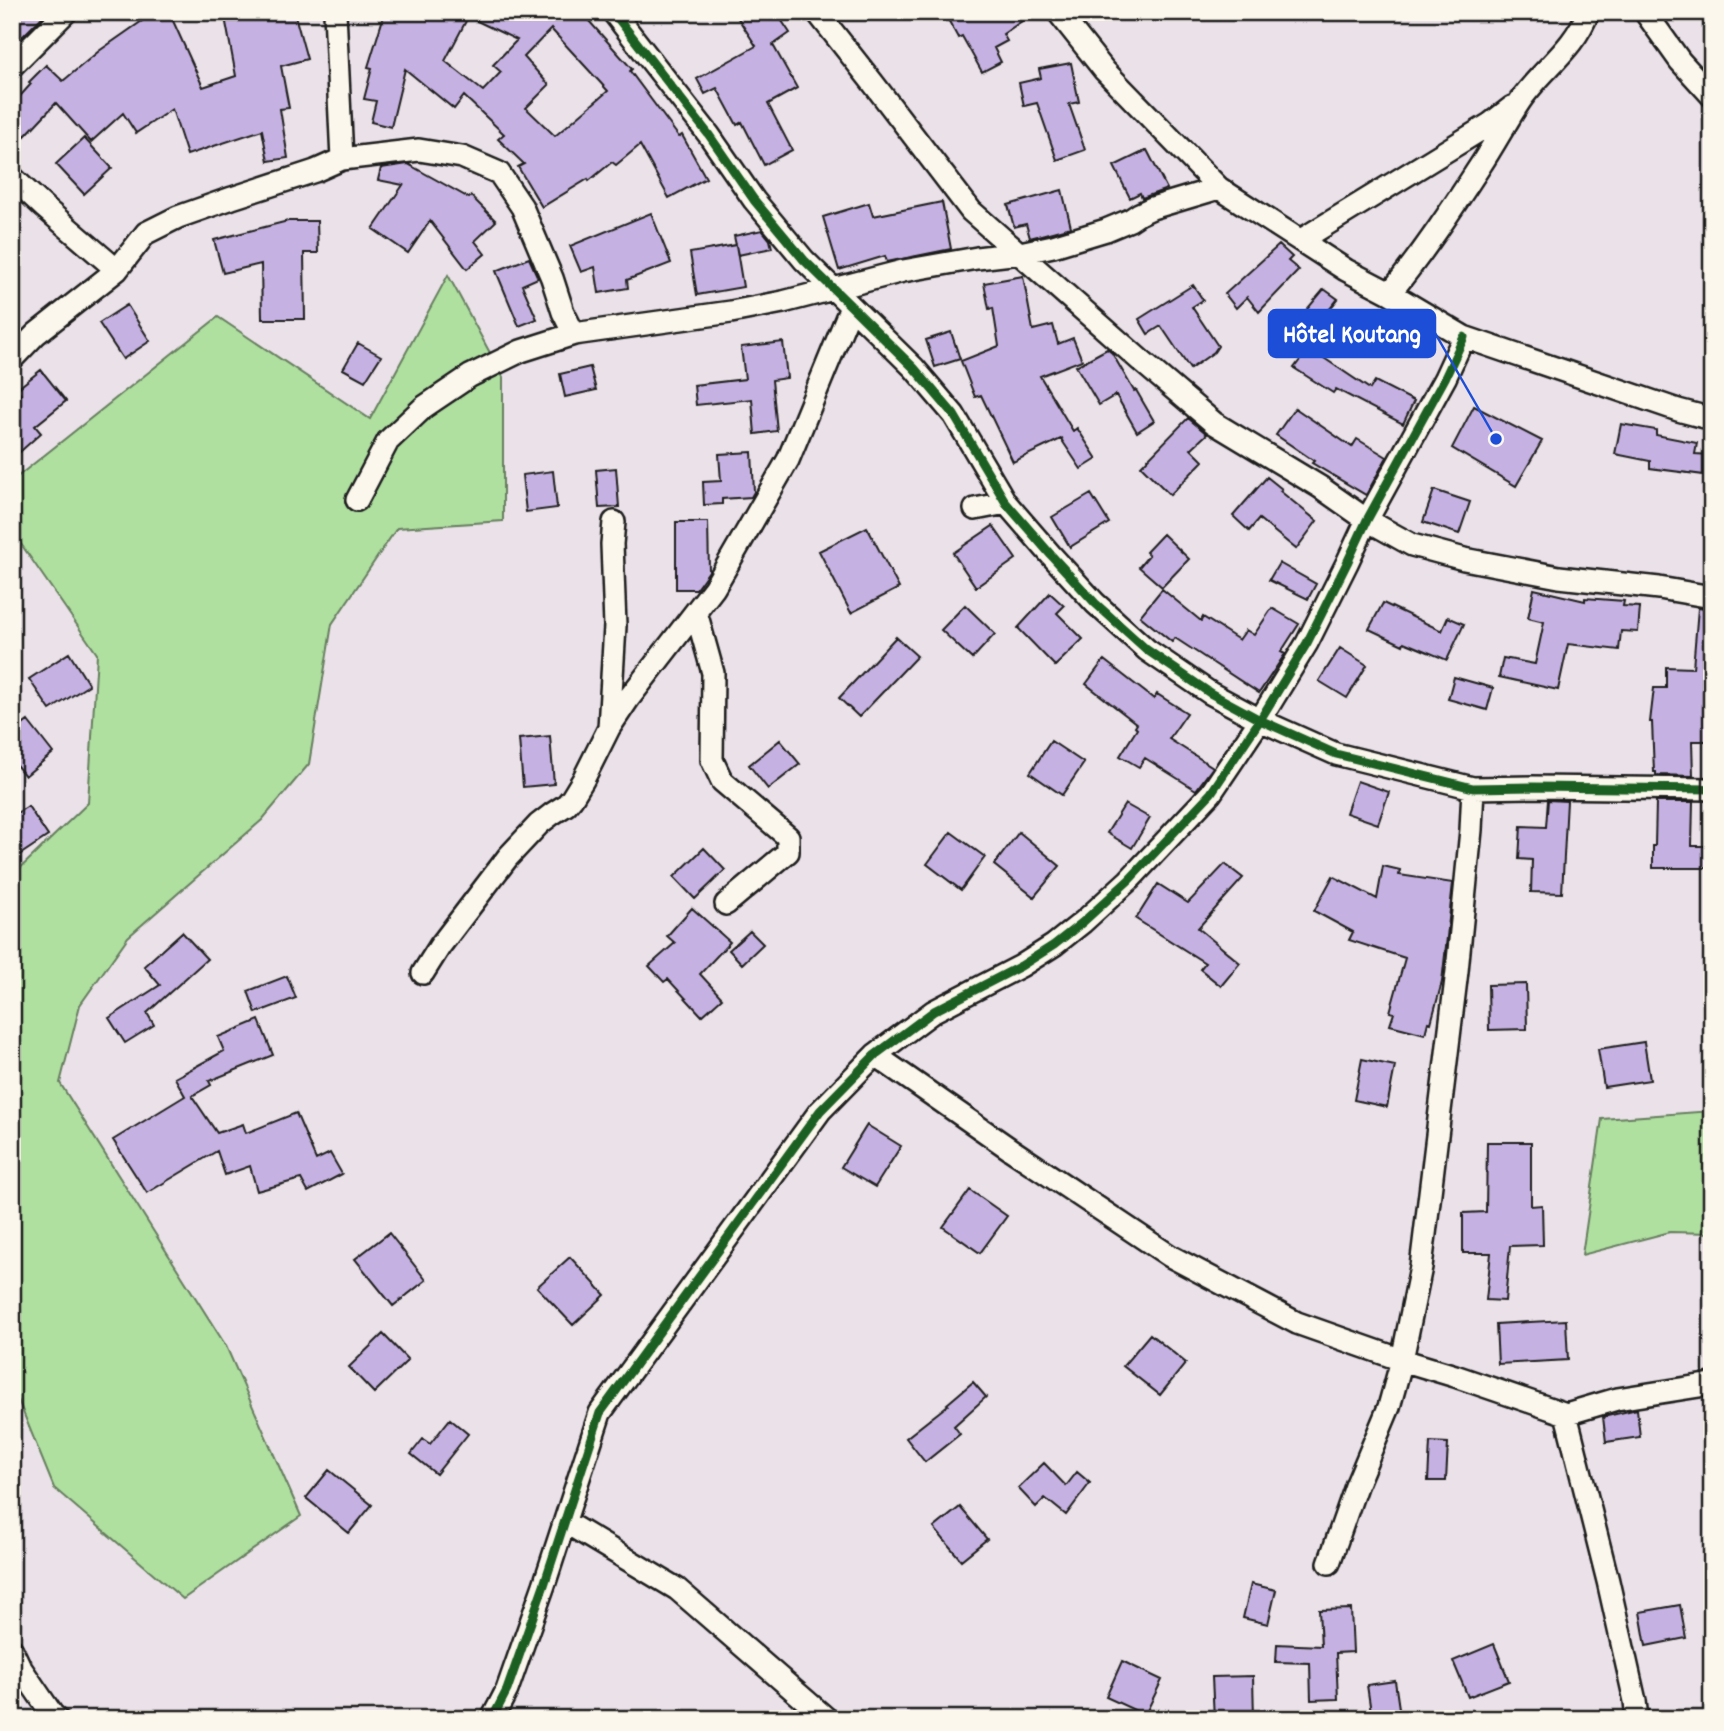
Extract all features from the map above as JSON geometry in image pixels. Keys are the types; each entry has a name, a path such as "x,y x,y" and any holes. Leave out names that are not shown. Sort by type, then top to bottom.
{"street":[{"path":"12,66 66,12"},
{"path":"335,12 342,159"},
{"path":"612,12 709,135 754,200 804,260 914,368 954,415 1006,503 1095,603 1147,650 1210,692 1260,720 1336,754 1473,788 1712,789"},
{"path":"817,12 971,211 1214,423 1320,487 1367,520 1412,545 1464,559 1559,576 1712,597"},
{"path":"1058,12 1104,70 1219,188 1346,270 1464,337 1712,419"},
{"path":"1390,293 1428,243 1520,102 1536,80 1575,38 1588,12"},
{"path":"1645,12 1680,61 1712,96"},
{"path":"1301,240 1490,124 1520,102"},
{"path":"12,359 36,334 117,270 146,233 232,198 315,171 342,159 419,149 462,157 499,173 523,206 563,313 574,334"},
{"path":"12,177 117,270"},
{"path":"357,500 388,441 424,407 470,376 521,351 574,334 731,312 783,302 903,271 1054,246 1106,230 1153,208 1219,188"},
{"path":"424,973 440,946 508,857 539,824 572,798 609,727 714,588 788,460 851,307"},
{"path":"492,1719 507,1690 600,1413 820,1111 876,1055 934,1011 1021,966 1083,922 1129,880 1212,793 1307,643 1348,564 1367,520 1445,378 1464,337"},
{"path":"975,509 1006,503"},
{"path":"609,727 615,626 612,544 614,522"},
{"path":"696,611 713,673 712,760 722,781 788,837 789,852 726,904"},
{"path":"1329,1563 1356,1486 1389,1407 1402,1360 1421,1266 1463,916 1473,788"},
{"path":"876,1055 1170,1256 1297,1323 1566,1414 1617,1399 1712,1384"},
{"path":"1566,1414 1608,1581 1637,1719"},
{"path":"565,1522 677,1588 827,1719"},
{"path":"12,1650 20,1667 57,1719"}],"green space":[{"path":"448,275 503,377 503,521 397,528 332,624 309,764 262,820 128,937 80,1005 60,1083 226,1346 301,1516 183,1599 54,1488 12,1385 12,876 88,803 97,654 12,531 12,481 218,317 370,419"},
{"path":"1712,1111 1712,1233 1670,1232 1582,1255 1602,1119"}],"building":[{"path":"12,12 47,12 22,37 12,29"},
{"path":"155,12 169,12 203,87 236,76 224,12 294,12 307,59 281,66 289,108 280,109 288,158 268,161 262,130 187,155 172,109 136,133 123,113 91,142 56,103 25,136 12,125 12,105 46,65 63,81 99,51"},
{"path":"385,12 449,12 466,21 445,61 483,91 501,72 493,65 517,40 458,12 581,12 632,69 630,71 679,137 682,135 706,178 669,198 640,145 616,165 612,162 589,181 588,179 542,207 518,167 524,164 498,139 504,134 464,96 454,109 405,69 391,127 371,122 376,101 364,99 372,68 368,67","holes":["551,29 608,91 555,136 526,108 549,85 524,57"]},
{"path":"734,12 776,12 790,33 773,45 797,88 768,104 792,150 764,165 742,122 737,125 717,88 705,94 697,79 756,46"},
{"path":"944,12 1035,12 1003,34 1007,41 994,48 1001,62 982,72 962,36 958,38"},
{"path":"1071,63 1079,102 1069,104 1085,150 1057,160 1037,103 1024,106 1019,83 1041,78 1039,69"},
{"path":"84,138 112,168 84,194 56,164"},
{"path":"1147,150 1167,189 1142,198 1140,193 1130,198 1114,166"},
{"path":"408,164 469,198 471,196 496,221 475,241 485,254 467,269 430,221 408,253 373,229 403,185 378,180 381,168"},
{"path":"1062,190 1071,227 1030,238 1026,224 1014,227 1008,205"},
{"path":"942,202 951,249 887,262 885,256 839,270 823,217 869,203 873,216"},
{"path":"651,213 671,263 627,280 628,288 599,293 595,267 581,272 570,246"},
{"path":"288,221 317,221 318,253 304,253 305,319 262,319 261,264 223,273 214,240"},
{"path":"762,230 770,240 772,248 738,255 734,236"},
{"path":"736,245 743,287 697,295 690,253"},
{"path":"1279,245 1292,257 1288,261 1299,270 1259,312 1247,297 1236,308 1225,294"},
{"path":"529,258 538,278 522,285 537,319 519,326 496,271"},
{"path":"1023,276 1033,330 1053,325 1058,344 1073,338 1082,360 1040,376 1073,431 1077,428 1097,459 1081,469 1061,439 1063,438 1013,462 981,395 975,397 961,361 999,346 993,308 989,309 984,283"},
{"path":"1193,285 1203,300 1192,307 1218,346 1190,369 1161,326 1148,334 1139,319"},
{"path":"1324,289 1338,299 1301,344 1288,332"},
{"path":"127,305 150,341 123,359 99,323"},
{"path":"951,332 960,359 935,367 926,340"},
{"path":"783,342 787,378 772,380 777,431 755,434 752,399 696,405 694,385 745,379 741,347"},
{"path":"358,343 381,356 365,381 343,369"},
{"path":"1309,348 1370,389 1375,381 1414,401 1403,424 1336,389 1333,393 1294,368"},
{"path":"1107,349 1154,421 1137,432 1116,395 1099,405 1076,366"},
{"path":"590,367 596,390 565,397 560,374"},
{"path":"41,370 66,401 35,426 41,433 12,459 12,403 21,395 17,389"},
{"path":"1474,406 1542,441 1516,486 1452,448"},
{"path":"1295,408 1352,447 1357,439 1387,457 1366,495 1312,463 1314,461 1276,435"},
{"path":"1188,418 1207,434 1191,449 1203,461 1170,495 1141,466"},
{"path":"1621,424 1656,430 1656,435 1697,443 1695,454 1712,455 1712,476 1650,468 1650,461 1615,454"},
{"path":"752,452 754,492 751,497 722,499 722,504 704,505 703,482 721,481 719,454"},
{"path":"616,468 619,507 599,508 596,470"},
{"path":"553,471 557,508 526,512 522,475"},
{"path":"1267,477 1317,521 1296,549 1259,519 1249,531 1233,516"},
{"path":"1434,490 1470,502 1459,534 1423,522"},
{"path":"1091,494 1109,523 1070,547 1052,517"},
{"path":"676,522 708,522 709,571 696,589 676,589"},
{"path":"993,526 1016,559 976,587 953,553"},
{"path":"867,527 899,588 851,613 819,551"},
{"path":"1163,534 1189,559 1162,587 1139,567 1149,555 1146,552"},
{"path":"1279,563 1316,584 1308,599 1269,580"},
{"path":"1162,589 1201,621 1203,617 1239,640 1246,630 1254,635 1272,608 1299,624 1281,652 1285,654 1259,693 1175,638 1172,642 1140,616"},
{"path":"1534,589 1585,601 1585,598 1624,601 1623,606 1640,607 1638,632 1621,631 1619,650 1568,644 1558,690 1499,677 1503,658 1535,664 1544,622 1528,618"},
{"path":"1050,593 1064,606 1057,613 1083,639 1055,666 1018,628"},
{"path":"1383,603 1442,631 1448,617 1464,624 1447,660 1404,642 1403,645 1369,629"},
{"path":"965,605 995,634 972,659 941,630"},
{"path":"1698,608 1712,610 1712,741 1692,741 1693,776 1656,775 1650,722 1654,688 1666,688 1666,667 1693,668"},
{"path":"896,637 917,656 859,717 839,698"},
{"path":"1340,648 1367,665 1347,698 1319,681"},
{"path":"69,653 89,685 50,710 29,679"},
{"path":"1104,660 1154,699 1157,694 1187,713 1169,739 1213,767 1196,790 1145,758 1139,767 1120,756 1137,729 1137,724 1086,684"},
{"path":"1454,677 1493,688 1487,710 1448,699"},
{"path":"28,721 53,753 25,776 12,760 12,733"},
{"path":"550,736 554,784 523,787 519,739"},
{"path":"780,740 800,764 768,789 749,765"},
{"path":"1051,741 1084,763 1062,795 1030,773"},
{"path":"1357,781 1389,792 1378,824 1346,813"},
{"path":"1548,800 1567,801 1562,893 1531,892 1532,860 1519,859 1521,826 1546,827"},
{"path":"1656,802 1693,802 1692,846 1712,846 1712,868 1653,868"},
{"path":"1125,804 1150,818 1132,848 1107,833"},
{"path":"28,806 48,836 12,860 12,816"},
{"path":"951,832 985,857 961,890 927,864"},
{"path":"1019,832 1060,866 1034,897 994,865"},
{"path":"704,848 725,870 695,899 674,877"},
{"path":"1225,864 1243,878 1198,928 1240,963 1221,986 1200,969 1205,963 1136,919 1158,884 1188,903"},
{"path":"1383,866 1400,870 1399,875 1453,883 1442,982 1431,1023 1428,1022 1425,1034 1390,1025 1394,1013 1390,1012 1405,958 1349,940 1353,932 1314,911 1333,876 1377,899"},
{"path":"692,908 730,942 700,974 722,998 702,1016 668,979 664,982 649,966 675,943 667,936"},
{"path":"750,931 763,944 742,964 729,950"},
{"path":"182,932 207,959 147,1013 154,1025 125,1043 109,1018 160,985 144,966"},
{"path":"287,976 296,998 256,1013 248,991"},
{"path":"1526,984 1527,1029 1489,1030 1488,985"},
{"path":"259,1020 273,1055 209,1081 211,1085 192,1096 217,1133 243,1124 246,1133 296,1113 316,1160 330,1153 342,1174 308,1192 301,1179 257,1191 250,1166 225,1175 217,1151 147,1193 113,1140 185,1096 175,1078 224,1051 218,1037"},
{"path":"1644,1042 1650,1080 1604,1087 1598,1049"},
{"path":"1362,1059 1395,1066 1387,1107 1354,1100"},
{"path":"867,1125 901,1146 875,1187 841,1167"},
{"path":"1487,1142 1531,1142 1531,1206 1542,1205 1543,1245 1510,1246 1505,1301 1486,1300 1491,1253 1463,1253 1463,1213 1486,1212"},
{"path":"970,1190 1007,1216 980,1253 943,1227"},
{"path":"389,1233 426,1280 393,1306 355,1259"},
{"path":"570,1257 605,1295 573,1325 537,1287"},
{"path":"1566,1320 1568,1360 1498,1364 1496,1324"},
{"path":"383,1334 408,1360 374,1393 349,1367"},
{"path":"1150,1334 1186,1363 1160,1395 1123,1366"},
{"path":"973,1382 986,1397 954,1426 960,1434 925,1462 906,1438"},
{"path":"1637,1409 1640,1437 1606,1442 1603,1417"},
{"path":"450,1419 468,1434 436,1474 411,1454 423,1439 430,1444"},
{"path":"1430,1442 1448,1443 1446,1481 1428,1481"},
{"path":"1044,1463 1066,1486 1077,1472 1090,1483 1066,1515 1045,1498 1036,1507 1018,1488"},
{"path":"329,1470 372,1505 349,1533 306,1498"},
{"path":"960,1507 987,1539 961,1560 934,1528"},
{"path":"1251,1584 1276,1590 1268,1624 1243,1618"},
{"path":"1680,1605 1686,1638 1646,1646 1640,1612"},
{"path":"1351,1609 1353,1652 1336,1653 1338,1699 1311,1700 1310,1663 1276,1662 1277,1644 1321,1646 1319,1610"},
{"path":"1494,1644 1509,1681 1468,1697 1453,1661"},
{"path":"1122,1661 1162,1680 1145,1715 1106,1697"},
{"path":"1253,1676 1254,1719 1214,1719 1212,1677"},
{"path":"1395,1681 1400,1715 1372,1719 1367,1685"}],"cycle path":[{"path":"613,12 709,135 754,200 804,260 914,368 954,415 1006,503 1095,603 1147,650 1210,693 1260,720 1336,754 1473,788 1712,789"},
{"path":"492,1719 507,1690 600,1413 820,1111 875,1055 934,1011 1021,966 1054,945 1129,880 1211,793 1307,643 1367,520 1445,378 1464,337"}],"place":[{"name":"Hôtel Koutang","path":"1496,439"}]}
